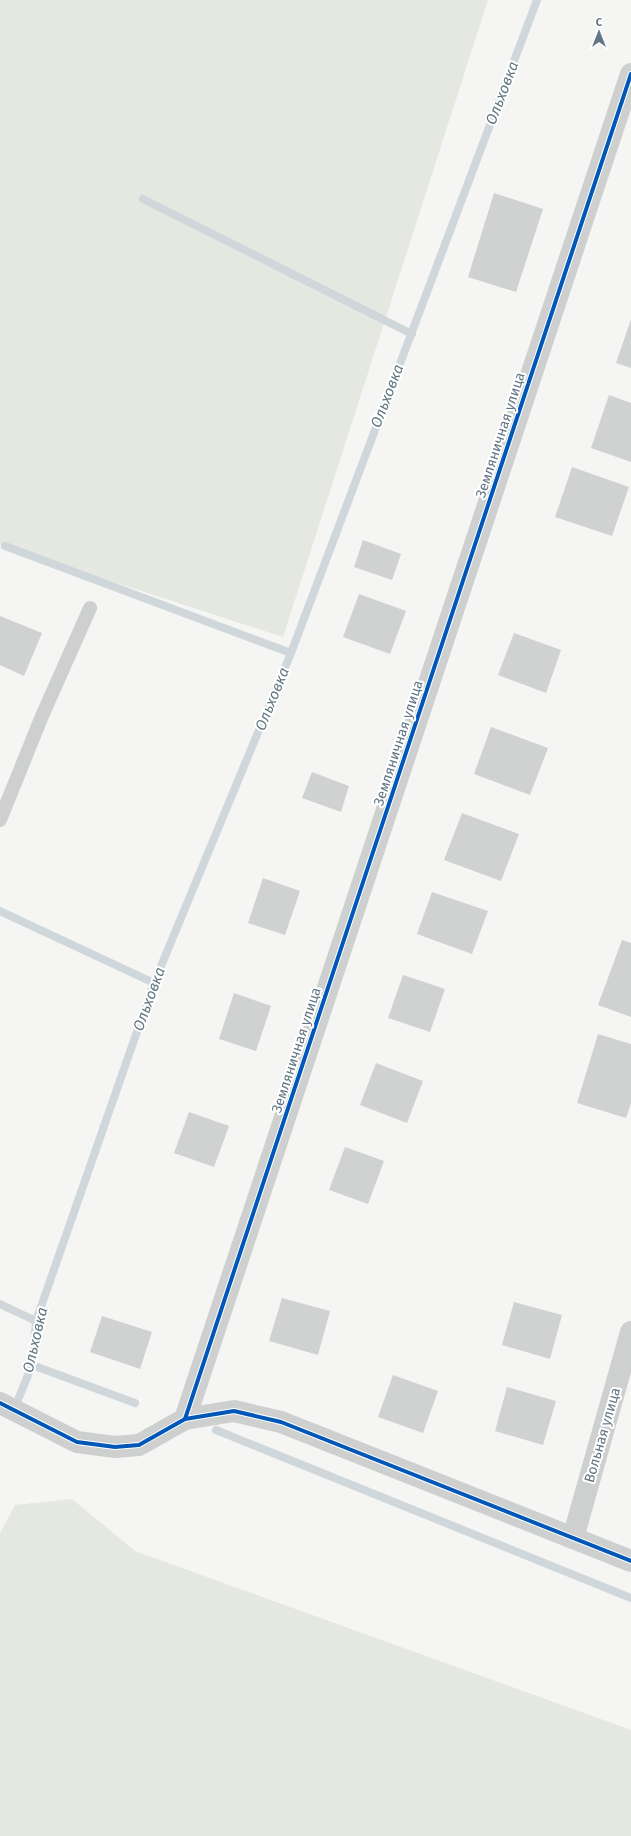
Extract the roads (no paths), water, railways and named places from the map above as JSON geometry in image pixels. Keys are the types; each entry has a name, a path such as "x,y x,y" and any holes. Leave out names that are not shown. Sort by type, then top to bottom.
{"street":[{"name":"Земляничная улица","path":"186,1419 631,74"},
{"name":"Вольная улица","path":"573,1538 631,1332"},
{"path":"0,1403 77,1442 116,1447 139,1445 186,1419 234,1411 281,1422 631,1561"}],"lane":[{"path":"0,820 42,716 90,608"}],"waterway":[{"name":"Ольховка","path":"18,1400 32,1365 36,1321 154,983 291,653 537,0"},
{"path":"143,199 412,334"},
{"path":"5,546 291,653"},
{"path":"0,911 154,983"},
{"path":"0,1304 36,1321"},
{"path":"32,1365 135,1403"},
{"path":"216,1430 631,1598"}]}
